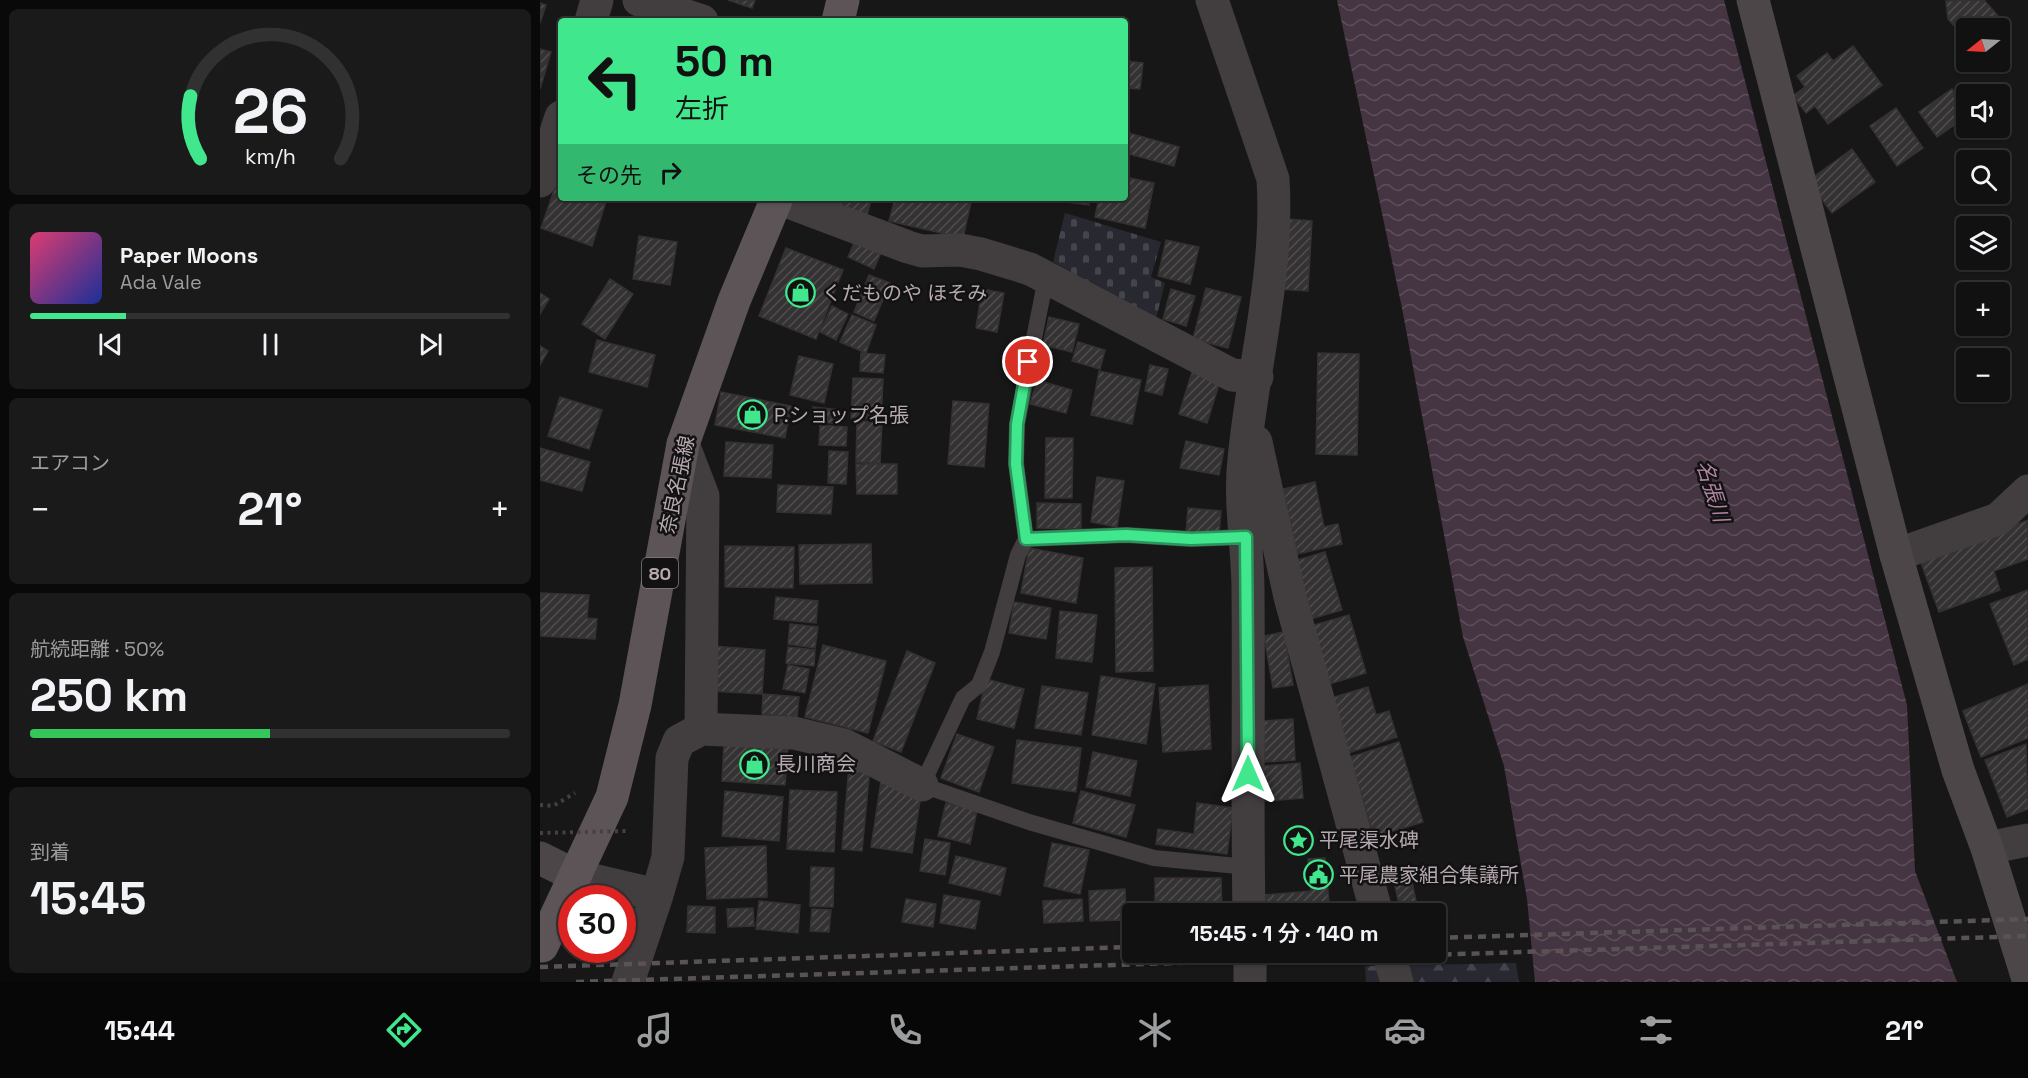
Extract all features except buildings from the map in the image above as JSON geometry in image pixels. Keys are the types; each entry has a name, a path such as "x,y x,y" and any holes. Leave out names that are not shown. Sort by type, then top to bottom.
{"main road":[{"path":"839,18 843,0"},
{"name":"奈良名張線","path":"542,946 612,797 635,705 683,444 734,301 777,201"}],"street":[{"path":"592,18 597,0"},
{"path":"639,0 693,18"},
{"path":"1212,0 1273,179 1275,201 1268,291 1242,491 1246,537 1249,903"},
{"path":"1753,0 1896,555 1958,770 1987,848 2028,979"},
{"path":"540,181 558,126"},
{"path":"786,201 922,251 960,250 1030,269 1232,375 1257,377"},
{"path":"1250,421 1290,597 1374,903"},
{"path":"683,444 702,496 701,729"},
{"path":"1896,555 1998,519 2028,490"},
{"path":"628,982 668,857 672,758 679,741 701,729 794,733 844,745 922,785"},
{"path":"1987,848 2028,840"},
{"path":"540,858 576,876 657,895"},
{"path":"1250,963 1250,982"},
{"path":"1391,963 1397,982"}],"lane":[{"path":"1046,278 1017,424 1016,464 1026,539 1018,555 992,652 979,685 963,698 922,785 1029,822 1154,858 1248,867"},
{"path":"1026,539 1126,535 1191,539 1246,537"}],"path":[{"path":"540,805 553,806 575,793"},
{"path":"540,833 626,831"}],"green space":[{"path":"1065,213 1161,242 1151,277 1165,283 1156,319 1053,262"},
{"path":"1516,963 1519,982 1366,982 1365,966"}],"water":[{"name":"名張川","path":"1337,0 1724,0 1907,705 1915,871 1957,982 1535,982 1527,899 1504,766 1463,637 1402,308"}],"railway":[{"path":"1446,938 2028,919"},
{"path":"576,982 2028,936"},
{"path":"540,967 1122,947"}],"place":[{"name":"くだものや ほそみ","path":"801,293"},
{"name":"P.ショップ名張","path":"753,415"},
{"name":"長川商会","path":"755,764"},
{"name":"平尾渠水碑","path":"1298,840"},
{"name":"平尾農家組合集議所","path":"1318,875"}],"route":[{"path":"1028,362 1017,424 1016,464 1026,539 1126,535 1191,539 1246,537 1248,774"}]}
